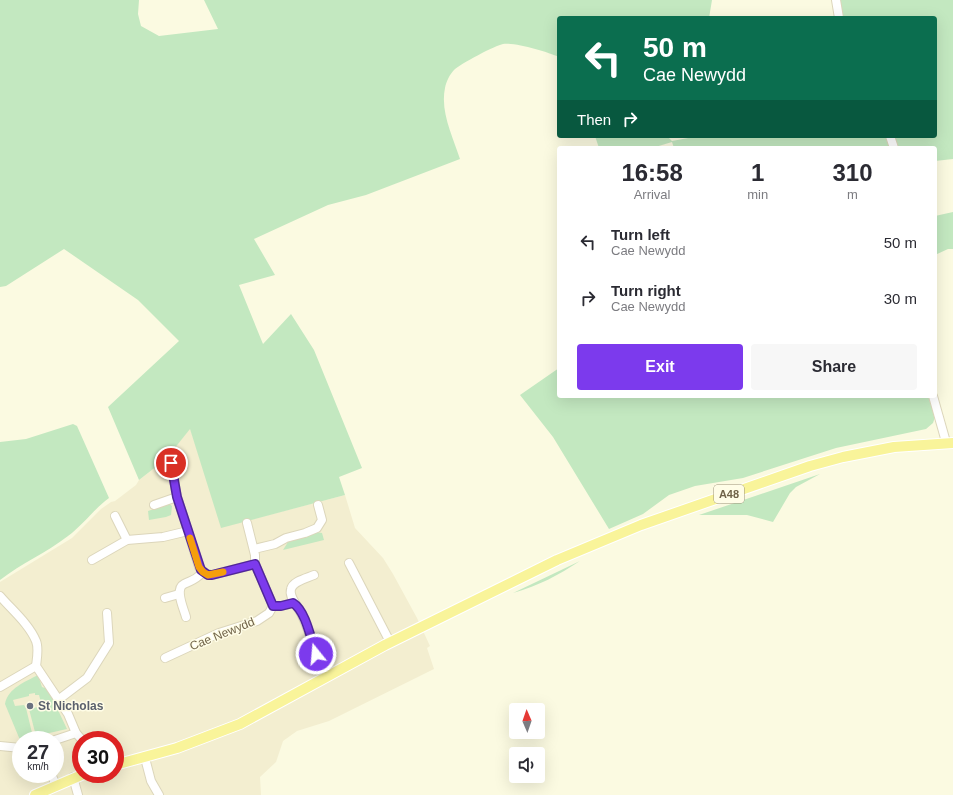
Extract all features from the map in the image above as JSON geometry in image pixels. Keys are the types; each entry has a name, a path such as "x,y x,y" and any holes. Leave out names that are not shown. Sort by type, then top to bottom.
{"main road":[{"name":"A48","path":"124,763 145,758 200,740 240,724 390,642 557,560 641,525 824,462 880,449 917,444 950,443"},
{"path":"35,795 72,777"}],"street":[{"path":"836,0 839,16"},
{"path":"934,398 950,443"},
{"path":"171,463 177,497 199,567 203,572 208,575 212,575 255,564"},
{"path":"154,505 177,497"},
{"path":"254,549 275,544 286,538 317,528 322,520 318,505"},
{"path":"115,516 127,540"},
{"path":"247,523 254,549 255,564 273,606 293,603"},
{"path":"92,560 127,540 163,537 188,531"},
{"path":"349,563 390,642"},
{"path":"186,617 179,594 183,584 194,581 203,572"},
{"path":"314,575 295,583 291,587 290,592 293,603 298,608 306,624 316,654 328,675"},
{"path":"165,598 179,594"},
{"path":"0,596 23,621 36,641 36,666 68,714 76,731"},
{"name":"Cae Newydd","path":"166,658 219,633 257,621 266,616 273,606"},
{"path":"58,700 87,678 109,643 107,613"},
{"path":"0,687 36,666"},
{"path":"0,746 12,747"},
{"path":"145,758 151,781 160,795"},
{"path":"75,783 78,795"}],"shaded area":[{"path":"190,428 222,527 345,495 355,528 383,558 417,618 430,646 427,648 434,669 329,721 297,731 283,741 276,762 260,777 261,795 0,795 0,582 72,538 101,509 115,501 136,485 139,480 166,459"}],"green space":[{"path":"0,0 139,0 138,14 141,26 159,36 218,29 204,0 712,0 709,16 557,16 557,56 515,44 499,45 478,55 454,70 448,78 445,88 444,106 460,159 366,195 328,205 254,239 275,275 239,285 263,344 291,314 314,350 362,468 339,477 345,495 221,528 190,429 166,459 139,480 108,407 179,341 138,300 64,249 6,286 0,287"},
{"path":"832,0 953,0 953,159 937,161 937,146 673,146 672,142 659,146 598,146 596,138 669,138 672,141 688,138 937,138 937,16 835,16"},
{"path":"953,212 953,249 948,249 937,254 937,216"},
{"path":"557,369 557,398 929,398 935,417 933,423 926,429 836,448 743,478 695,486 669,495 643,514 609,529 553,437 520,395"},
{"path":"73,424 77,426 109,498 68,536 0,580 0,442 26,439"},
{"path":"820,474 796,487 790,493 773,522 747,515 699,515"},
{"path":"169,504 172,506 171,515 149,520 148,511"},
{"path":"316,532 322,533 324,540 283,550 288,542"},
{"path":"580,561 548,580 513,593"},
{"path":"38,675 42,687 48,689 67,729 58,731 35,731 29,709 42,706 39,695 35,695 35,693 13,700 15,706 24,705 26,708 32,731 16,731 5,704 7,698 13,690"}],"slow traffic":[{"path":"190,538 201,570 208,575 223,572"}],"place":[{"name":"St Nicholas","path":"30,706"}],"route":[{"path":"171,463 177,497 201,570 208,575 212,575 255,564 273,606 281,606 288,603 293,603 296,605 309,630 316,654"}]}
